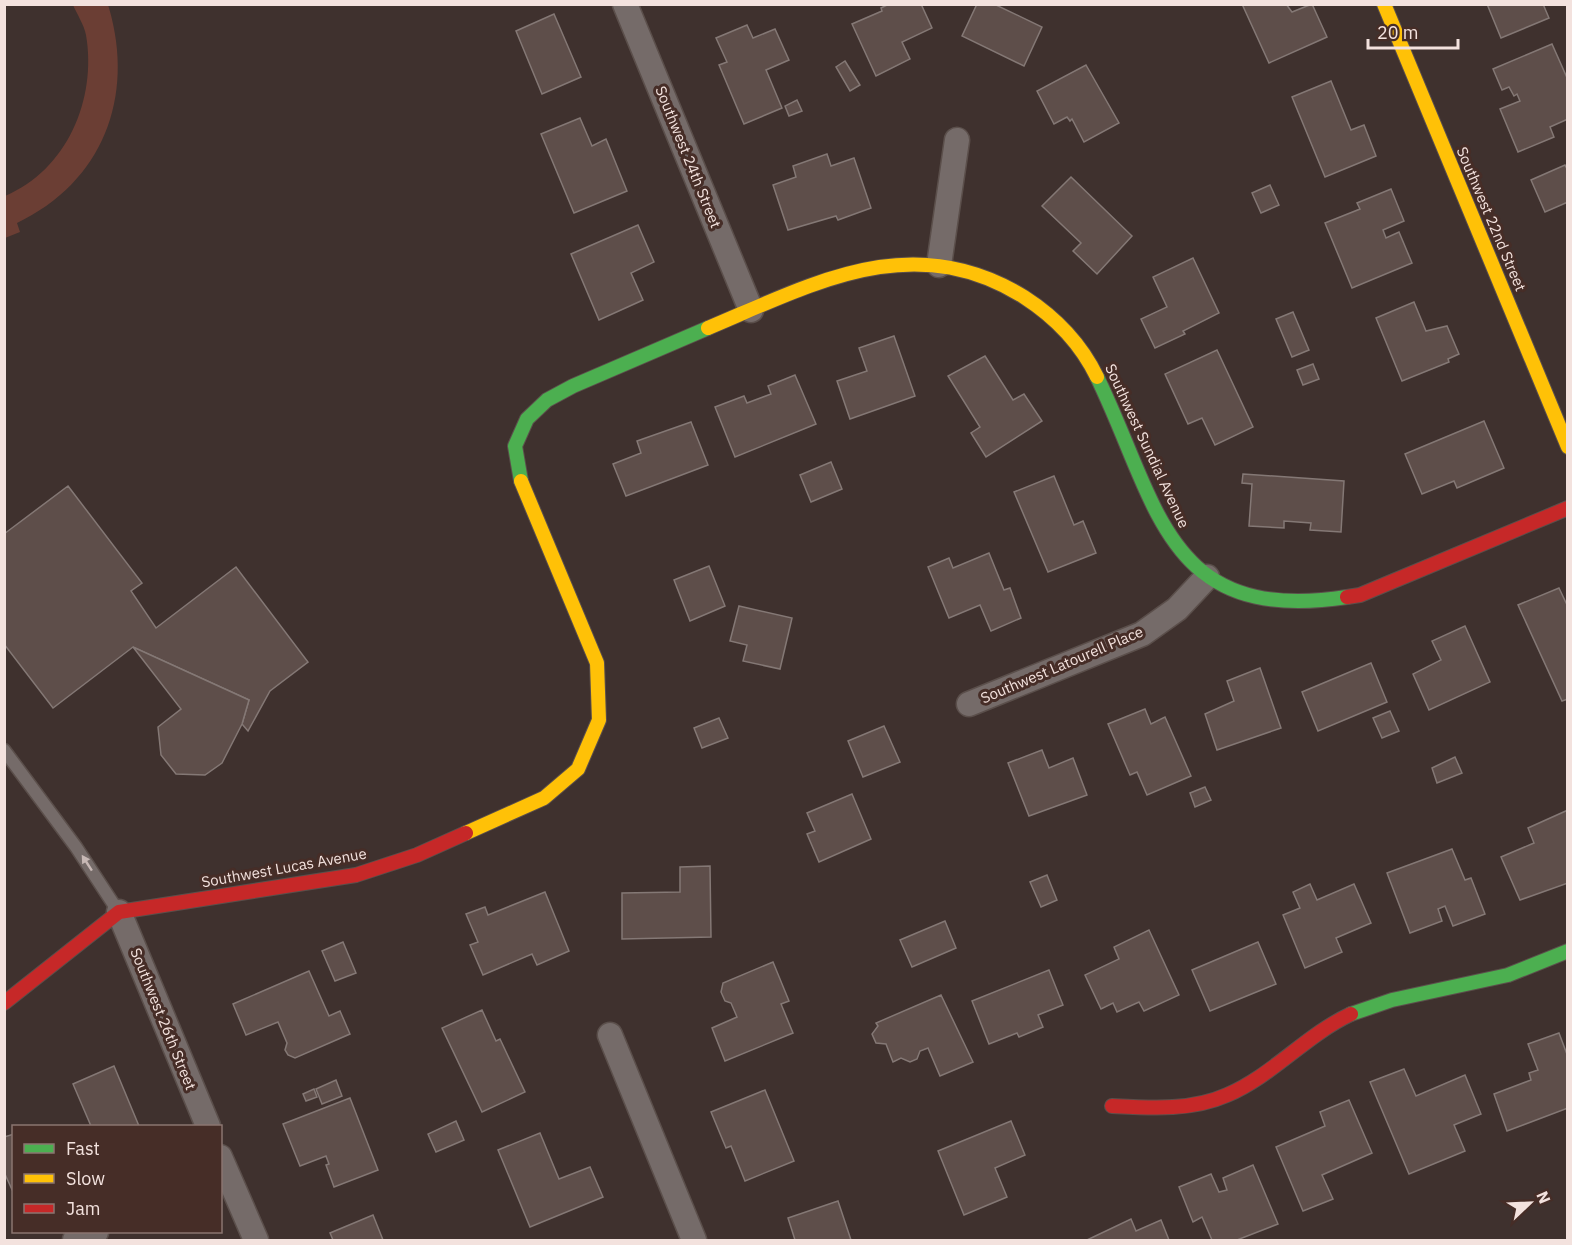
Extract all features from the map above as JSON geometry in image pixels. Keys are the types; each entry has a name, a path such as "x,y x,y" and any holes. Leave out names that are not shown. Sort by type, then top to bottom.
{"street":[{"name":"Southwest 24th Street","path":"626,4 751,310"},
{"name":"Southwest 22nd Street","path":"1384,4 1568,447"},
{"path":"939,266 957,140"},
{"name":"Southwest Sundial Avenue","path":"573,386 824,281 873,267 906,263 939,266 987,278 1020,294 1048,314 1073,339 1093,368 1156,511 1174,543 1207,577 1247,596 1287,602 1323,602 1360,595 1568,508"},
{"name":"Southwest Lucas Avenue","path":"4,1003 119,912 356,875 417,855 544,798 578,769 599,720 597,663 522,489 515,446 527,419 547,400 573,386"},
{"name":"Southwest Latourell Place","path":"969,704 1142,634 1177,609 1207,577"},
{"name":"Southwest 26th Street","path":"119,912 208,1125"},
{"path":"1112,1106 1171,1108 1206,1101 1239,1089 1294,1047 1352,1013 1416,993 1509,975 1568,951"},
{"path":"610,1035 694,1240"},
{"path":"223,1170 256,1240"},
{"path":"75,1240 93,1233"}],"lane":[{"path":"4,750 76,847 119,912"}],"shaded area":[{"path":"73,5 108,5 116,41 118,73 114,104 105,134 91,160 71,185 47,206 17,223 20,232 5,238 5,196 27,184 61,151 82,107 87,84 86,35"}],"building":[{"path":"889,4 921,4 932,28 902,42 910,59 876,76 852,24 882,11 881,8"},
{"path":"977,4 994,4 1042,27 1024,66 962,36"},
{"path":"1242,4 1286,4 1292,12 1312,4 1327,37 1269,63"},
{"path":"1487,4 1543,4 1549,18 1501,38"},
{"path":"554,14 581,77 542,94 516,31"},
{"path":"747,25 753,38 775,29 789,60 766,70 782,108 744,124 719,65 727,62 716,38"},
{"path":"1552,44 1568,80 1568,119 1550,127 1554,137 1518,152 1500,109 1520,101 1517,94 1514,96 1509,87 1502,90 1493,69"},
{"path":"845,61 860,85 850,91 836,67"},
{"path":"1086,65 1119,123 1084,142 1072,119 1070,121 1067,117 1054,124 1037,91"},
{"path":"1331,81 1351,130 1364,125 1376,156 1325,177 1292,97"},
{"path":"797,100 802,111 789,116 785,106"},
{"path":"580,118 592,146 606,139 627,191 574,213 541,134"},
{"path":"827,154 831,166 854,158 871,208 838,220 836,216 788,230 773,185 796,177 793,166"},
{"path":"1565,165 1568,171 1568,202 1545,212 1531,180"},
{"path":"1071,177 1132,236 1097,274 1073,251 1081,243 1042,206"},
{"path":"1270,185 1279,205 1261,213 1252,193"},
{"path":"1391,189 1404,221 1383,230 1386,238 1399,232 1412,263 1352,288 1325,223 1360,209 1357,203"},
{"path":"638,225 654,262 631,273 643,300 599,320 571,254"},
{"path":"1193,258 1219,313 1183,331 1185,334 1155,348 1141,319 1167,307 1153,277"},
{"path":"1414,302 1426,331 1447,326 1459,354 1448,359 1449,362 1402,381 1376,318"},
{"path":"1293,312 1309,350 1292,357 1276,319"},
{"path":"894,336 915,396 850,419 837,381 867,371 859,348"},
{"path":"1217,350 1253,427 1215,445 1202,418 1188,424 1165,374"},
{"path":"985,356 1013,400 1024,394 1042,421 986,457 971,433 980,427 948,376"},
{"path":"1313,364 1319,379 1303,385 1297,370"},
{"path":"795,375 816,424 735,457 715,407 744,396 747,403 771,394 768,386"},
{"path":"1484,421 1504,468 1457,488 1454,481 1422,494 1405,454"},
{"path":"691,422 708,465 626,496 613,464 641,453 637,441"},
{"path":"831,462 842,489 811,502 800,475"},
{"path":"1243,474 1344,481 1341,532 1310,530 1311,523 1284,521 1284,528 1249,526 1252,484 1242,483"},
{"path":"1054,476 1074,525 1083,521 1096,553 1048,572 1014,492"},
{"path":"68,486 142,583 131,591 156,628 236,567 308,662 270,691 248,731 242,724 249,700 133,647 53,708 4,644 4,534"},
{"path":"989,553 1004,590 1010,588 1021,618 991,631 980,605 949,618 928,567 949,558 953,568"},
{"path":"709,566 725,606 690,621 674,580"},
{"path":"1559,588 1568,607 1568,699 1562,701 1518,605"},
{"path":"739,606 792,618 780,669 743,661 747,645 730,641"},
{"path":"1465,626 1490,682 1429,710 1413,674 1441,660 1432,641"},
{"path":"133,647 249,700 242,724 222,763 205,775 176,774 161,755 158,727 181,709"},
{"path":"1371,663 1387,702 1318,731 1302,692"},
{"path":"1260,668 1281,728 1217,750 1205,714 1234,701 1227,681"},
{"path":"1145,709 1151,724 1165,717 1191,776 1147,795 1137,772 1130,775 1108,724"},
{"path":"1390,711 1399,731 1382,738 1373,718"},
{"path":"719,718 728,738 702,748 694,728"},
{"path":"884,726 900,762 863,777 848,741"},
{"path":"1042,750 1049,768 1073,758 1087,795 1029,816 1008,763"},
{"path":"1455,757 1462,773 1437,783 1432,768"},
{"path":"1205,787 1211,800 1195,807 1190,793"},
{"path":"852,794 871,839 819,862 807,834 815,831 807,813"},
{"path":"1568,810 1568,883 1520,900 1501,857 1534,843 1528,828"},
{"path":"1452,849 1465,880 1471,878 1485,914 1453,926 1445,906 1438,909 1442,921 1410,933 1387,873"},
{"path":"710,866 711,937 622,939 622,893 680,892 680,867"},
{"path":"1047,875 1057,900 1041,907 1030,882"},
{"path":"1310,884 1317,900 1354,884 1371,923 1336,938 1342,952 1305,968 1283,915 1300,908 1293,892"},
{"path":"545,892 569,951 537,965 532,954 483,975 470,945 478,942 466,914 485,907 488,915"},
{"path":"945,921 956,948 912,967 900,940"},
{"path":"1149,930 1179,995 1144,1011 1139,1002 1117,1012 1113,1003 1101,1009 1085,975 1119,959 1114,947"},
{"path":"343,942 356,973 335,981 322,951"},
{"path":"1258,942 1276,984 1210,1011 1192,970"},
{"path":"773,962 789,1001 781,1004 793,1033 725,1061 712,1028 737,1017 731,1003 725,1001 721,992 723,983"},
{"path":"1049,970 1063,1005 1038,1015 1043,1027 1019,1037 1017,1033 989,1044 972,1001"},
{"path":"309,971 329,1016 340,1011 350,1034 295,1058 288,1055 285,1050 287,1043 278,1022 246,1035 233,1004"},
{"path":"941,995 973,1062 940,1076 928,1048 920,1051 917,1059 910,1062 901,1058 893,1062 886,1044 876,1043 872,1034 878,1026 876,1023"},
{"path":"482,1010 496,1041 500,1039 525,1092 482,1112 442,1028"},
{"path":"1559,1033 1568,1057 1568,1108 1507,1131 1494,1094 1531,1080 1529,1073 1538,1070 1528,1044"},
{"path":"114,1066 139,1125 91,1125 73,1084"},
{"path":"1404,1069 1416,1096 1465,1075 1481,1114 1454,1125 1465,1151 1409,1174 1370,1082"},
{"path":"336,1080 342,1096 322,1104 316,1089"},
{"path":"314,1089 317,1097 306,1101 303,1094"},
{"path":"765,1090 794,1161 745,1181 731,1146 726,1148 711,1112"},
{"path":"350,1098 378,1170 334,1187 326,1165 329,1164 326,1156 300,1166 283,1124"},
{"path":"1349,1100 1372,1153 1322,1175 1333,1199 1303,1211 1276,1147 1325,1126 1320,1112"},
{"path":"456,1121 464,1140 436,1152 428,1134"},
{"path":"1011,1121 1025,1155 995,1168 1007,1197 964,1215 938,1151"},
{"path":"540,1133 559,1179 590,1167 603,1197 530,1227 498,1150"},
{"path":"12,1135 12,1190 4,1172 4,1137"},
{"path":"1253,1165 1278,1224 1237,1240 1212,1240 1202,1217 1193,1222 1179,1187 1211,1174 1219,1192 1227,1190 1223,1178"},
{"path":"838,1201 851,1240 795,1240 788,1218"},
{"path":"373,1215 383,1240 333,1240 330,1233"},
{"path":"1131,1219 1136,1231 1161,1220 1169,1240 1087,1240"}],"traffic: fast":[{"path":"521,481 515,446 527,419 547,400 573,386 708,328"},
{"path":"1097,377 1155,510 1177,545 1204,573 1240,592 1287,601 1347,597"},
{"path":"1351,1014 1392,1000 1508,975 1568,951"}],"traffic: slow":[{"path":"1384,4 1568,447"},
{"path":"708,328 826,280 864,270 903,265 943,266 983,277 1024,297 1057,322 1075,342 1097,377"},
{"path":"466,833 544,798 578,769 599,720 597,663 521,481"}],"traffic: jam":[{"path":"1347,597 1360,595 1568,508"},
{"path":"4,1003 119,912 356,875 417,855 466,833"},
{"path":"1112,1106 1156,1108 1185,1106 1227,1095 1259,1077 1319,1033 1351,1014"}]}
